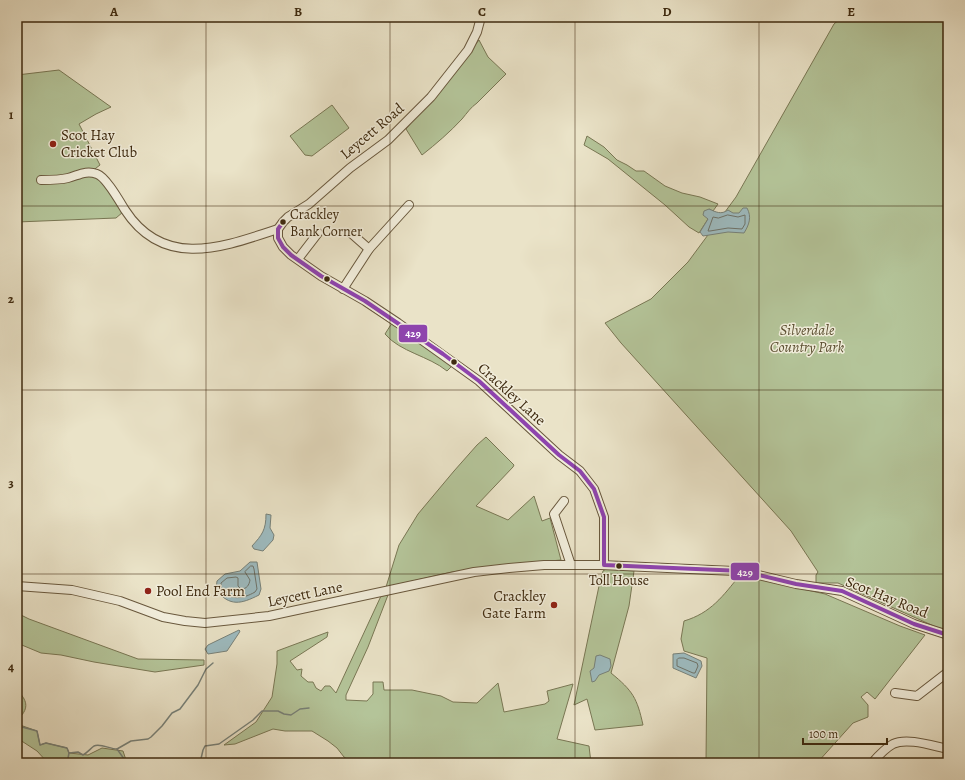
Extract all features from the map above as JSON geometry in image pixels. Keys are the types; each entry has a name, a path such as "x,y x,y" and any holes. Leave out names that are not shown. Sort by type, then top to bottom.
{"street":[{"name":"Leycett Road","path":"278,229 282,222 309,204 350,168 393,135 432,97 468,50 477,32 481,17"},
{"path":"41,180 67,178 86,172 99,174 116,195 125,211 149,236 163,243 184,248 210,248 232,244 278,229"},
{"path":"343,289 368,249 409,205"},
{"name":"Crackley Lane","path":"278,229 278,238 283,247 321,276 365,301 479,381 559,456 580,471 594,490 604,517 603,565"},
{"path":"298,259 318,233"},
{"path":"352,234 368,249"},
{"path":"564,501 554,514 571,565"},
{"name":"Leycett Lane","path":"17,586 72,590 120,601 163,617 185,621 205,622 269,616 474,572 544,566 603,565"},
{"name":"Scot Hay Road","path":"603,565 742,571 796,584 842,591 914,624 948,635"},
{"path":"895,693 917,696 948,672"},
{"path":"872,763 882,752 894,744 916,742 948,749"}],"green space":[{"name":"Silverdale Country Park","path":"842,17 948,17 948,630 936,627 838,583 816,583 816,575 818,572 791,531 621,343 605,323 651,299 688,262 736,197 834,24"},
{"path":"479,40 488,57 506,74 471,108 453,129 422,155 406,129"},
{"path":"59,70 111,107 79,124 100,165 87,175 93,176 102,183 123,212 116,218 17,222 17,75"},
{"path":"332,105 349,128 312,156 305,155 290,136"},
{"path":"587,136 604,147 617,160 636,171 644,171 665,186 682,193 700,197 718,204 713,211 709,209 708,219 699,233 689,227 665,205 608,159 584,145"},
{"path":"392,323 453,365 447,371 432,361 398,345 385,334"},
{"path":"486,437 514,465 476,506 508,520 534,496 542,521 550,518 561,560 494,566 452,572 386,587 399,545 418,514 454,471"},
{"path":"606,569 634,571 629,606 611,673 629,690 633,696 639,708 643,725 595,730 587,699 574,705 599,586 603,571"},
{"path":"740,575 825,594 925,635 875,699 867,692 861,697 868,705 868,717 853,723 817,763 704,763 706,762 707,658 684,651 681,639 684,621 702,613 716,603"},
{"path":"388,595 368,647 346,695 346,700 367,701 373,694 373,682 383,682 384,690 412,690 441,696 453,702 477,703 498,683 504,712 545,704 549,701 547,691 573,684 557,739 589,746 591,763 353,763 344,757 337,748 312,731 285,731 273,729 235,744 224,745 256,722 272,697 277,664 277,651 328,632 327,637 290,661 297,670 302,669 301,676 308,682 313,682 316,688 321,691 325,686 330,686 336,693 381,596"},
{"path":"17,613 29,619 138,659 204,660 204,665 155,672 61,655 41,653 17,643"},
{"path":"17,690 24,699 26,705 21,716 17,709"},
{"path":"17,724 37,731 40,745 46,743 67,748 69,753 88,755 102,748 123,751 127,763 48,763 37,751 17,738"}],"water":[{"path":"743,208 747,208 750,218 744,233 728,232 703,236 700,232 708,219 703,215 704,211 709,209 721,213 728,210 733,213 739,213"},
{"path":"266,514 271,515 270,528 274,535 273,540 263,551 254,549 252,546 263,532"},
{"path":"250,562 257,562 261,589 259,595 241,602 226,599 216,590 217,581 225,574 240,571"},
{"path":"239,630 239,633 227,651 208,654 205,649 208,645"},
{"path":"684,653 701,661 702,666 696,678 673,668 673,654"},
{"path":"600,655 610,659 611,666 609,671 599,675 595,681 592,682 590,671 594,668 596,656"}],"waterway":[{"path":"117,749 131,741 148,739 151,737 172,713 180,709 198,685 206,669 213,663"},
{"path":"200,763 205,746 219,744 253,720 262,711 278,711 291,715 300,709 309,708"},
{"path":"17,724 37,731 40,745 46,743 67,748 69,753 78,752 83,755 96,745 117,749 127,763"},
{"path":"67,763 69,753"},
{"path":"152,763 157,763"}],"transit line":[{"name":"429","path":"283,222 278,229 278,238 283,247 291,255 321,276 365,301 443,354 479,381 559,455 580,471 594,489 604,517 604,565 742,571 796,584 842,591 914,624 948,635"}],"place":[{"name":"Scot Hay Cricket Club","path":"53,144"},
{"name":"Crackley Bank Corner","path":"283,222"},
{"name":"Toll House","path":"619,566"},
{"name":"Pool End Farm","path":"148,591"},
{"name":"Crackley Gate Farm","path":"554,605"}]}
